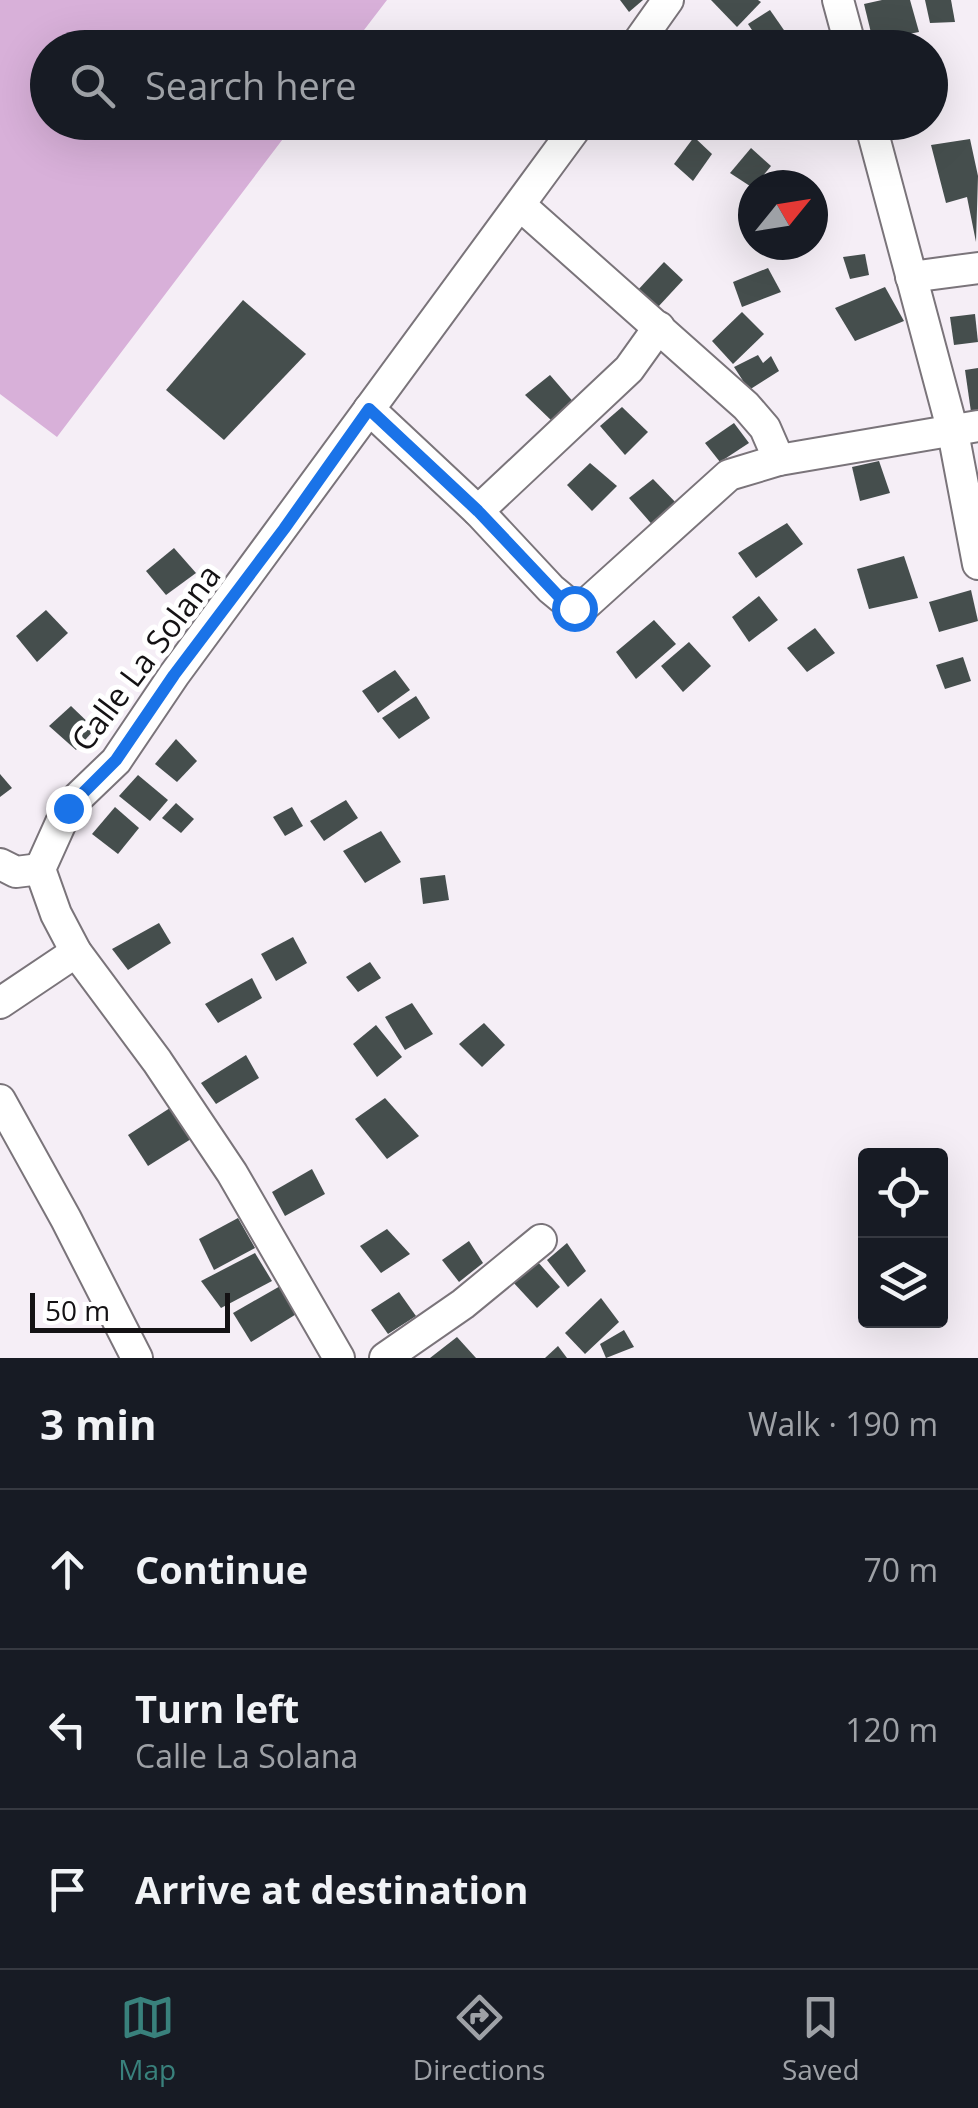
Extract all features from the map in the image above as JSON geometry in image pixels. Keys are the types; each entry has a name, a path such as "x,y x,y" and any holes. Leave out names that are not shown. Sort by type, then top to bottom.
{"street":[{"path":"647,30 668,0"},
{"path":"838,0 846,30"},
{"name":"Calle La Solana","path":"40,868 68,808 116,760 174,675 567,140"},
{"path":"875,140 911,276 966,429 978,564"},
{"path":"521,206 746,406 764,428 780,460"},
{"path":"911,276 978,268"},
{"path":"478,511 628,369 658,327"},
{"path":"369,409 478,511 565,603 579,608 730,475 780,460 966,429"},
{"path":"0,864 16,872 40,868 56,914 76,952 157,1061 232,1173 339,1358"},
{"path":"0,1002 76,952"},
{"path":"0,1100 136,1358"},
{"path":"385,1358 463,1304 540,1240"}],"shaded area":[{"path":"0,0 387,0 364,30 30,30 30,140 282,140 57,437 0,394"}],"building":[{"path":"620,0 643,0 629,12"},
{"path":"711,0 758,0 761,2 737,27"},
{"path":"910,0 918,30 870,30 864,4"},
{"path":"925,0 951,0 955,22 930,23"},
{"path":"770,10 784,30 752,30 748,24"},
{"path":"970,139 978,176 976,242 967,197 946,203 931,145"},
{"path":"692,140 697,140 712,154 693,181 674,164"},
{"path":"751,148 771,166 768,170 738,170 738,178 730,173"},
{"path":"865,254 869,275 850,279 843,257"},
{"path":"664,262 683,280 658,307 636,292"},
{"path":"768,268 781,292 742,307 733,282"},
{"path":"885,287 904,321 855,341 835,308"},
{"path":"243,300 306,354 224,440 166,390"},
{"path":"742,312 764,334 733,364 712,341"},
{"path":"975,314 978,342 954,345 950,317"},
{"path":"758,355 763,363 771,356 779,371 749,390 734,367"},
{"path":"978,368 978,410 971,412 965,370"},
{"path":"550,375 576,405 554,423 525,395"},
{"path":"622,407 648,432 625,455 600,426"},
{"path":"734,423 749,443 720,462 705,443"},
{"path":"879,461 890,493 860,501 852,467"},
{"path":"590,463 617,486 592,511 567,485"},
{"path":"653,479 680,507 656,529 629,498"},
{"path":"787,523 803,544 756,578 738,553"},
{"path":"174,548 196,573 166,595 146,571"},
{"path":"904,556 918,598 869,609 857,569"},
{"path":"971,590 978,621 939,632 929,602"},
{"path":"759,596 778,620 749,642 732,617"},
{"path":"46,610 68,633 37,662 16,636"},
{"path":"654,620 676,644 636,679 616,652"},
{"path":"815,628 835,653 807,672 787,648"},
{"path":"689,642 711,666 683,692 661,666"},
{"path":"963,657 971,681 945,689 936,665"},
{"path":"395,670 410,690 378,713 362,691"},
{"path":"416,696 430,718 399,739 382,718"},
{"path":"71,706 95,729 76,750 49,726"},
{"path":"176,739 197,761 177,782 155,764"},
{"path":"0,774 12,788 0,797"},
{"path":"138,775 168,800 150,821 119,796"},
{"path":"346,800 358,818 324,841 310,821"},
{"path":"176,803 194,819 181,833 162,818"},
{"path":"115,807 139,828 118,854 92,834"},
{"path":"292,807 303,826 285,836 273,817"},
{"path":"381,831 401,862 365,883 343,851"},
{"path":"445,875 449,900 423,904 420,878"},
{"path":"159,923 171,943 128,970 112,949"},
{"path":"293,937 307,963 276,981 261,954"},
{"path":"370,962 381,978 358,992 346,977"},
{"path":"252,978 262,998 218,1023 205,1004"},
{"path":"412,1003 433,1034 405,1050 385,1017"},
{"path":"484,1023 505,1045 482,1067 459,1044"},
{"path":"376,1025 402,1057 377,1077 353,1044"},
{"path":"246,1055 259,1078 216,1104 201,1083"},
{"path":"385,1098 419,1136 387,1159 355,1119"},
{"path":"170,1108 191,1139 148,1166 128,1135"},
{"path":"312,1169 325,1194 285,1216 272,1192"},
{"path":"238,1218 255,1248 214,1270 199,1239"},
{"path":"387,1229 410,1254 381,1273 360,1246"},
{"path":"469,1241 483,1263 459,1282 442,1260"},
{"path":"567,1243 586,1271 568,1287 547,1260"},
{"path":"255,1253 272,1281 221,1308 201,1281"},
{"path":"537,1261 560,1287 537,1308 512,1281"},
{"path":"282,1285 298,1313 251,1342 233,1313"},
{"path":"399,1292 416,1316 388,1334 371,1310"},
{"path":"601,1298 619,1322 585,1354 565,1333"},
{"path":"624,1330 634,1347 606,1358 600,1344"},
{"path":"457,1337 476,1358 430,1358"},
{"path":"558,1346 567,1358 545,1358"}],"route":[{"path":"68,808 116,760 369,409 574,608"}]}
